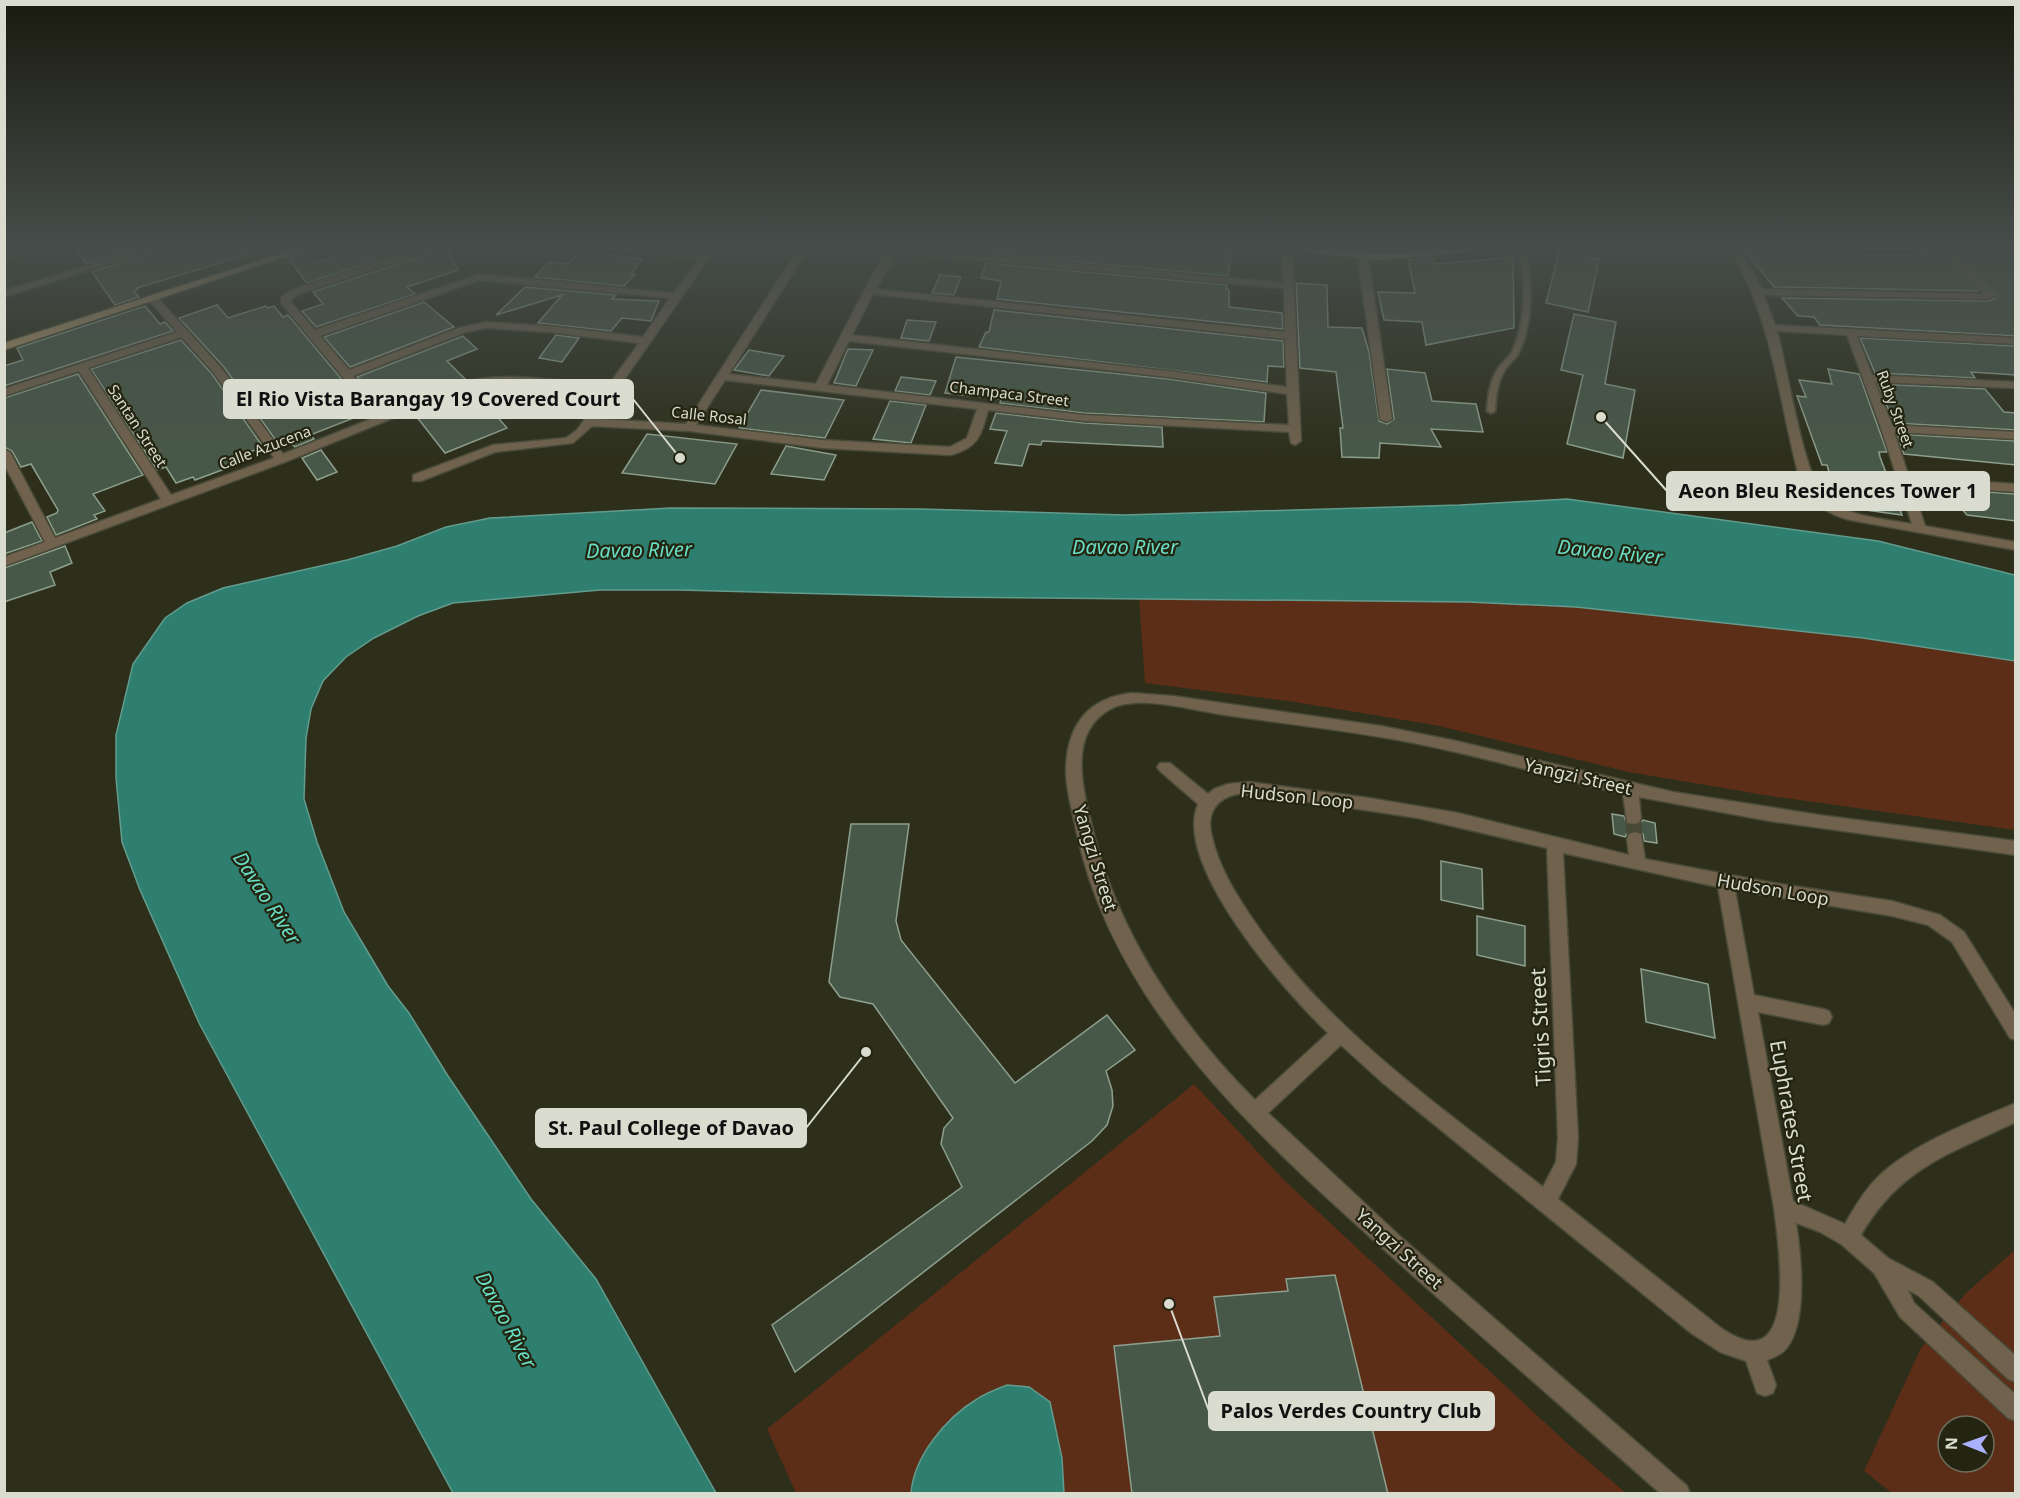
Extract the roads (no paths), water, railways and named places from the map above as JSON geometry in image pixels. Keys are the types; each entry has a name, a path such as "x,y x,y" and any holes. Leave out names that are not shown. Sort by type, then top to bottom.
{"main road":[{"path":"4,347 91,319"}],"street":[{"path":"171,319 218,372 281,459"},
{"path":"301,319 383,418"},
{"path":"314,334 357,319"},
{"path":"417,478 493,449 569,441 589,422 661,319"},
{"path":"689,428 758,319"},
{"path":"820,387 855,319"},
{"path":"1131,319 1291,336"},
{"path":"846,337 1156,372 1293,391 1290,319"},
{"path":"1372,319 1386,419"},
{"path":"1767,319 1810,488 1817,498 1836,511 1920,530 2016,546"},
{"path":"348,374 463,330 486,325 549,329 646,341"},
{"path":"1770,328 2016,341"},
{"path":"4,393 184,333"},
{"name":"Ruby Street","path":"1851,333 1887,428 1920,530"},
{"name":"Santan Street","path":"82,367 168,500"},
{"name":"Champaca Street","path":"721,376 1119,421 1295,435 1293,391"},
{"path":"1869,378 2016,385"},
{"name":"Calle Azucena","path":"4,562 281,459 461,386 513,382 611,390"},
{"name":"Calle Rosal","path":"589,422 689,428 822,444 950,451 968,446 984,406"},
{"path":"1887,428 2016,436"},
{"path":"4,452 52,544"},
{"path":"1905,481 2016,488"},
{"name":"Yangzi Street","path":"1679,1494 1468,1311 1326,1183 1206,1061 1172,1018 1140,972 1112,918 1092,862 1079,816 1073,770 1075,748 1080,733 1102,707 1116,700 1142,699 1287,717 1434,742 1630,789 1775,815 2016,848"},
{"path":"1166,767 1207,802 1201,816 1203,842 1212,866 1232,900 1279,968 1341,1033 1390,1077 1723,1342 1739,1350 1754,1353 1765,1385"},
{"name":"Hudson Loop","path":"1207,802 1219,793 1238,789 1437,815 1638,864 1725,882 1930,918 1945,926 1958,937 2016,1032"},
{"path":"1630,789 1633,818"},
{"path":"1635,839 1638,864"},
{"name":"Tigris Street","path":"1546,1201 1566,1164 1568,1138 1555,845"},
{"name":"Euphrates Street","path":"1725,882 1792,1259 1789,1313 1783,1333 1774,1345 1754,1353"},
{"path":"1746,1002 1823,1017"},
{"path":"1255,1113 1341,1033"},
{"path":"1848,1238 1869,1203 1887,1182 1938,1150 2016,1112"},
{"path":"1784,1208 1826,1224 1848,1238 1881,1265 1926,1289 2016,1371"},
{"path":"1881,1265 1907,1310 2016,1410"}],"lane":[{"path":"1491,411 1493,388 1497,375 1514,356 1523,330 1524,319"}],"water":[{"name":"Davao River","path":"1567,499 1878,541 2015,575 2015,661 1863,638 1576,607 1468,602 944,597 679,590 600,590 453,603 418,616 374,638 346,657 323,681 311,709 306,738 304,799 317,842 344,912 388,986 409,1013 448,1076 531,1199 596,1279 716,1493 453,1493 199,1023 140,890 122,842 116,778 116,735 133,664 165,618 187,603 223,588 347,560 397,546 446,527 490,518 671,508 921,509 1124,515 1460,505"},
{"path":"1007,1385 1029,1387 1050,1402 1062,1458 1064,1493 911,1493 918,1465 943,1427 977,1399"}],"tunnel":[{"path":"1633,818 1635,839"}],"place":[{"name":"Aeon Bleu Residences Tower 1","path":"1601,417"},
{"name":"El Rio Vista Barangay 19 Covered Court","path":"680,458"},
{"name":"St. Paul College of Davao","path":"866,1052"},
{"name":"Palos Verdes Country Club","path":"1169,1304"}]}
